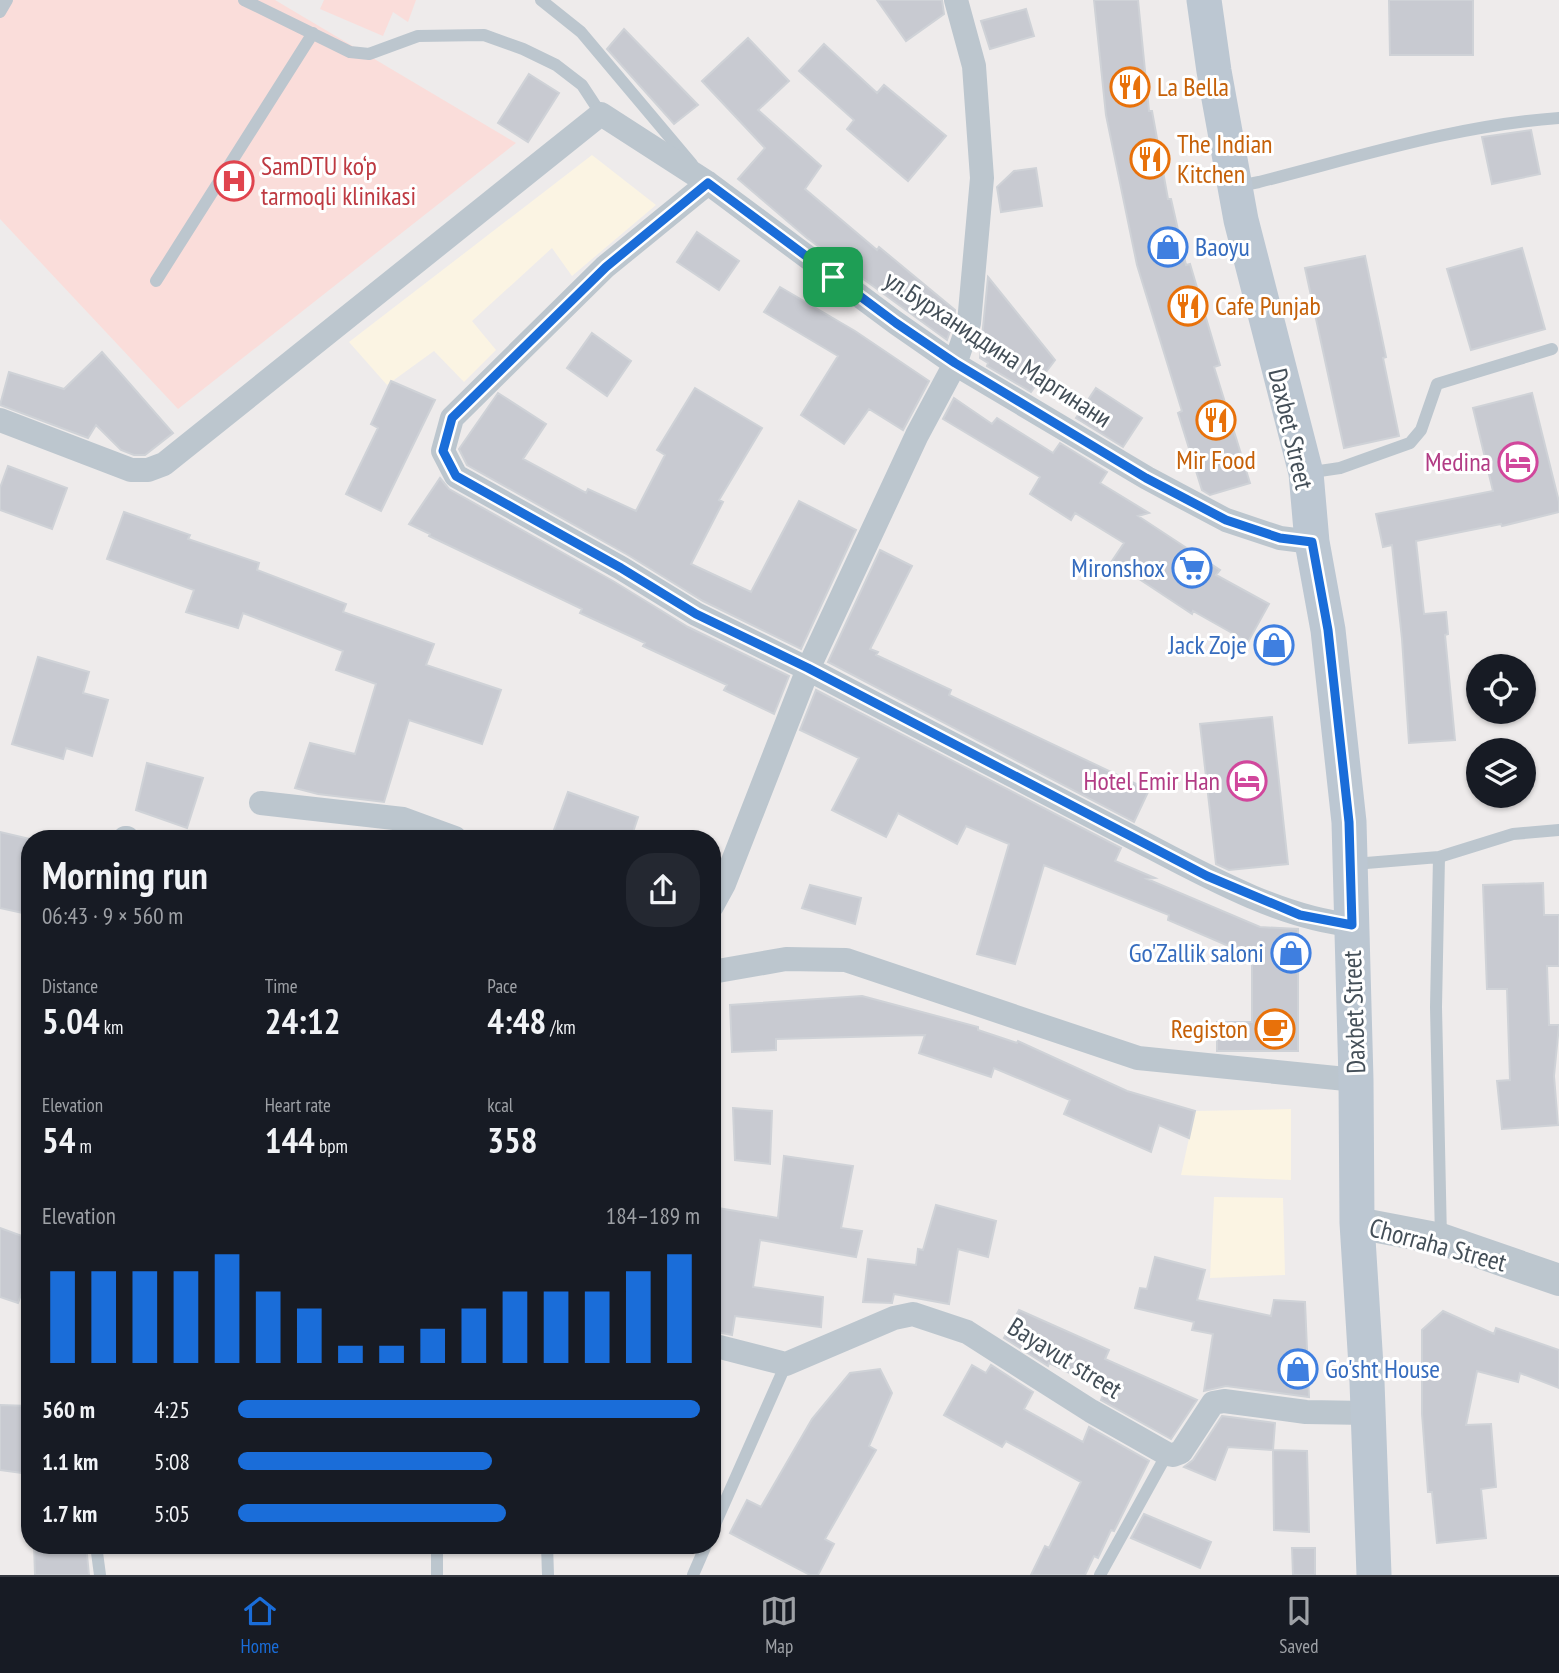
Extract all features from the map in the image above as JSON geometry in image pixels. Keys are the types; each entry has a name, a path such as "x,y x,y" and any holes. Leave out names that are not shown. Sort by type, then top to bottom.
{"main road":[{"name":"Daxbet Street","path":"1204,0 1241,220 1306,474 1312,542 1328,630 1349,822 1357,1223 1374,1575"}],"street":[{"path":"721,890 808,668 917,435 955,363 969,323 982,178 974,65 956,0"},
{"path":"0,420 131,471 148,470 164,464 601,114 708,183 606,267 452,418 443,451 456,476 621,568 696,614 808,668 1207,876 1300,915 1352,925"},
{"name":"ул.Бурханиддина Маргинани","path":"708,183 896,323 955,363 1146,478 1226,520 1280,538 1312,542"},
{"path":"261,803 403,819 434,830"},
{"path":"721,970 786,959 846,960 1138,1058 1356,1080"},
{"name":"Chorraha Street","path":"1357,1223 1441,1239 1559,1280"},
{"name":"Bayavut street","path":"786,1364 894,1318 914,1314 967,1332 1091,1411 1167,1454"},
{"path":"721,1347 786,1364"},
{"path":"1167,1454 1181,1452 1213,1403 1224,1401 1306,1412 1368,1413"}],"lane":[{"path":"0,12 7,0"},
{"path":"244,0 350,52 369,54 418,36 484,35 556,65 582,85 601,114"},
{"name":"ул.Бурханиддина Маргинани","path":"541,0 581,32 708,183"},
{"path":"156,281 313,33"},
{"path":"1235,186 1457,131 1518,121 1559,118"},
{"path":"1306,474 1340,468 1410,443 1421,430 1437,384 1552,349"},
{"path":"1350,864 1439,857 1513,834 1559,830"},
{"path":"1439,857 1436,1007 1441,1239"},
{"path":"721,1511 786,1364"},
{"path":"1100,1575 1167,1454"},
{"path":"97,1554 100,1575"},
{"path":"436,1554 437,1575"},
{"path":"547,1554 548,1575"},
{"path":"693,1575 702,1554"}],"shaded area":[{"name":"SamDTU ko‘p tarmoqli klinikasi","path":"0,0 275,0 516,143 178,409 0,219"},
{"path":"324,0 416,0 408,22 393,12 383,36 320,9"},
{"path":"592,155 656,205 572,276 552,248 472,321 496,350 464,382 434,351 387,385 349,342"},
{"path":"1291,1109 1291,1180 1181,1175 1195,1111"},
{"path":"1214,1197 1283,1198 1285,1275 1210,1278"}],"building":[{"path":"877,0 942,0 944,14 906,41"},
{"path":"1094,0 1138,0 1149,111 1152,111 1168,199 1171,199 1186,265 1190,264 1220,365 1214,367 1250,483 1210,495 1202,490 1178,413 1182,411 1137,265 1106,115"},
{"path":"1389,0 1473,0 1473,55 1390,55"},
{"path":"1026,9 1034,36 990,49 981,21"},
{"path":"624,29 698,105 674,124 607,49"},
{"path":"748,38 789,81 758,110 821,166 805,189 877,250 879,247 955,310 947,340 807,238 738,179 765,148 702,81"},
{"path":"824,44 877,93 884,85 946,136 908,181 847,129 854,120 799,71"},
{"path":"529,74 559,93 528,142 498,123"},
{"path":"1531,130 1540,174 1492,184 1482,137"},
{"path":"1036,168 1042,206 1001,212 997,187 1014,171"},
{"path":"697,232 739,261 719,290 677,262"},
{"path":"1522,248 1545,329 1471,350 1447,269"},
{"path":"1365,256 1399,436 1344,448 1305,268"},
{"path":"988,277 1055,360 1031,392 987,366 988,363 980,358"},
{"path":"780,287 855,331 929,381 903,430 869,409 844,444 801,415 838,356 764,312"},
{"path":"592,333 631,361 607,396 567,368"},
{"path":"102,352 173,433 145,455 134,455 121,450 96,425 88,438 0,405 9,372 64,389"},
{"path":"391,381 435,400 381,511 346,494 378,428 371,424"},
{"path":"695,388 762,428 719,500 723,502 691,564 751,592 799,501 856,530 801,649 703,601 628,555 467,465 459,449 498,393 546,424 523,459 586,493 588,489 636,511 665,455 657,450"},
{"path":"1096,388 1142,418 1123,447 1076,418"},
{"path":"1532,393 1559,502 1559,512 1502,526 1501,524 1416,541 1424,614 1446,612 1448,634 1445,635 1455,740 1409,743 1392,545 1383,547 1376,514 1493,491 1473,408"},
{"path":"954,398 992,424 997,418 1053,453 1060,443 1107,472 1100,483 1149,513 1138,516 1220,570 1216,575 1269,604 1248,642 1193,611 1192,614 1112,561 1124,543 1075,513 1071,520 1030,494 1040,477 943,419"},
{"path":"8,466 67,488 52,529 0,510 0,488"},
{"path":"440,478 449,489 613,581 688,627 789,676 774,714 724,690 727,685 580,613 582,609 409,524"},
{"path":"124,512 190,535 188,539 259,563 257,570 346,604 343,612 434,644 426,665 501,690 482,744 409,720 384,802 318,794 295,788 310,743 355,754 376,684 336,670 343,651 243,613 238,628 186,612 194,590 107,559"},
{"path":"880,550 912,566 870,649 878,652 876,655 951,690 949,695 1149,790 1134,822 828,662"},
{"path":"38,657 89,672 83,693 108,700 92,756 66,748 63,759 12,744"},
{"path":"816,690 1121,848 1115,861 1155,878 1147,879 1260,927 1298,929 1298,1051 1217,1051 1217,1022 1252,1022 1252,956 1168,920 1169,915 1044,865 1015,964 977,954 1009,844 966,826 957,844 898,813 886,837 832,810 859,758 800,730"},
{"path":"1272,717 1288,864 1229,870 1216,864 1200,724"},
{"path":"147,763 203,778 187,828 136,810"},
{"path":"568,792 638,817 634,830 554,830"},
{"path":"0,832 21,837 21,913 0,908"},
{"path":"1543,883 1544,915 1559,915 1559,966 1547,966 1549,1025 1559,1025 1554,1076 1558,1125 1502,1129 1497,1081 1510,1080 1507,989 1487,989 1483,885"},
{"path":"810,885 861,898 855,924 802,908"},
{"path":"862,996 978,1027 978,1030 1017,1043 1018,1041 1127,1091 1195,1111 1189,1138 1159,1125 1151,1152 1064,1114 1070,1100 994,1068 991,1077 919,1053 925,1035 776,1039 776,1050 732,1052 730,1005"},
{"path":"733,1108 772,1111 770,1164 735,1160"},
{"path":"784,1156 853,1166 841,1228 862,1231 856,1257 760,1240 753,1287 823,1297 821,1327 735,1316 732,1335 721,1333 721,1208 778,1218"},
{"path":"936,1205 996,1221 988,1257 958,1249 949,1304 894,1294 892,1303 863,1302 868,1259 916,1265 918,1249 923,1250"},
{"path":"0,1228 21,1236 21,1295 18,1303 0,1297"},
{"path":"1155,1257 1205,1270 1197,1300 1271,1316 1274,1300 1305,1302 1309,1397 1226,1386 1204,1391 1213,1334 1192,1330 1194,1322 1135,1308 1140,1288 1147,1289"},
{"path":"1019,1310 1109,1350 1105,1359 1197,1400 1171,1439 1101,1400 1105,1390 1049,1363 1048,1366 1004,1338"},
{"path":"1443,1311 1494,1334 1496,1328 1559,1350 1559,1388 1520,1373 1518,1382 1477,1371 1466,1425 1491,1424 1496,1487 1481,1489 1486,1538 1437,1543 1432,1492 1428,1492 1422,1414 1422,1330"},
{"path":"972,1365 986,1373 991,1365 1033,1392 1024,1409 1083,1442 1089,1427 1149,1461 1114,1531 1111,1530 1098,1558 1094,1556 1085,1575 1031,1575 1045,1546 1049,1548 1081,1482 1006,1441 1002,1447 944,1415"},
{"path":"880,1369 892,1393 869,1446 876,1450 825,1539 834,1544 818,1575 810,1575 730,1533 747,1500 761,1507 812,1419 850,1373"},
{"path":"0,1405 21,1406 21,1473 0,1470"},
{"path":"1222,1416 1275,1423 1273,1450 1228,1447 1215,1480 1184,1467 1193,1460"},
{"path":"1273,1450 1307,1451 1309,1532 1274,1530"},
{"path":"1144,1514 1211,1542 1200,1568 1131,1538"},
{"path":"1292,1548 1315,1548 1315,1575 1293,1575"},
{"path":"34,1554 87,1554 89,1575 35,1575"}],"place":[{"name":"La Bella","path":"1130,87"},
{"name":"The Indian Kitchen","path":"1150,159"},
{"name":"SamDTU ko‘p tarmoqli klinikasi","path":"234,181"},
{"name":"Baoyu","path":"1168,247"},
{"name":"Cafe Punjab","path":"1188,306"},
{"name":"Mir Food","path":"1216,420"},
{"name":"Medina","path":"1518,462"},
{"name":"Mironshox","path":"1192,568"},
{"name":"Jack Zoje","path":"1274,645"},
{"name":"Hotel Emir Han","path":"1247,781"},
{"name":"Go'Zallik saloni","path":"1291,953"},
{"name":"Registon","path":"1275,1029"},
{"name":"Go'sht House","path":"1298,1369"}],"route":[{"path":"708,183 833,277 955,363 1146,478 1226,520 1280,538 1312,542 1328,630 1349,822 1352,925 1300,915 1207,876 808,668 696,614 621,568 456,476 443,451 452,418 606,267 708,183"}]}
